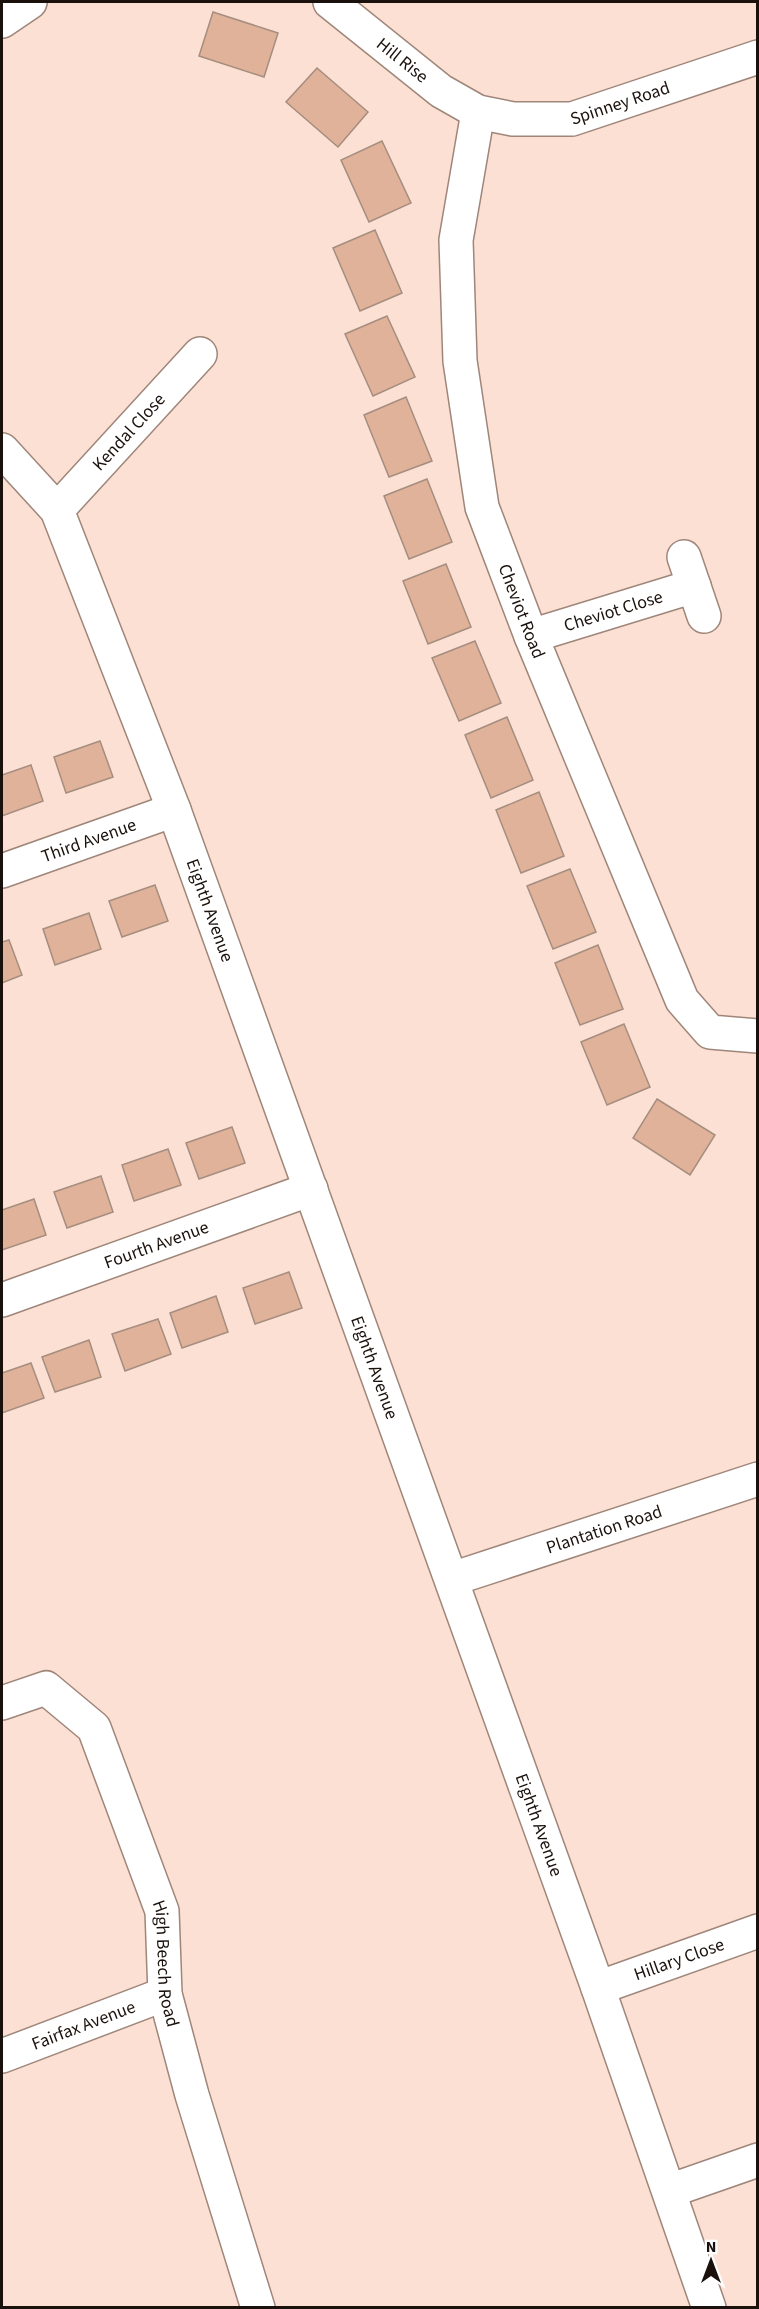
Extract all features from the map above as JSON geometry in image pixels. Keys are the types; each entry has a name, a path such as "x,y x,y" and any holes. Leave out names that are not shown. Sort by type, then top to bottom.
{"street":[{"path":"2,21 30,2"},
{"name":"Hill Rise","path":"330,2 441,91 478,112"},
{"name":"Spinney Road","path":"478,112 513,119 572,119 758,57"},
{"name":"Cheviot Road","path":"478,112 456,240 460,362 482,507 531,636 682,999 710,1032 758,1036"},
{"name":"Kendal Close","path":"57,510 200,354"},
{"name":"Eighth Avenue","path":"2,450 57,510 174,810 452,1579 709,2307"},
{"name":"Cheviot Close","path":"531,636 689,572 704,616"},
{"name":"Third Avenue","path":"2,871 174,810"},
{"name":"Fourth Avenue","path":"2,1300 311,1189"},
{"name":"Plantation Road","path":"452,1579 758,1479"},
{"name":"High Beech Road","path":"2,1703 46,1688 94,1728 162,1911 165,1994 192,2095 258,2307"},
{"name":"Hillary Close","path":"598,1988 758,1931"},
{"name":"Fairfax Avenue","path":"2,2056 165,1994"},
{"path":"669,2191 758,2160"}],"building":[{"path":"213,12 278,33 264,77 199,56"},
{"path":"317,68 368,112 338,147 286,102"},
{"path":"382,141 411,203 369,222 341,160"},
{"path":"375,230 402,293 360,311 333,248"},
{"path":"387,316 415,377 373,396 345,334"},
{"path":"406,397 432,461 389,477 364,415"},
{"path":"427,479 452,542 409,559 384,496"},
{"path":"446,564 471,627 428,644 403,581"},
{"path":"475,641 501,703 459,721 432,658"},
{"path":"507,717 533,780 491,798 465,735"},
{"path":"100,741 113,777 66,793 54,757"},
{"path":"31,765 43,801 2,816 2,775"},
{"path":"539,792 564,856 521,873 496,810"},
{"path":"570,869 596,932 553,949 527,886"},
{"path":"155,885 168,921 122,937 109,901"},
{"path":"89,913 101,949 55,965 43,929"},
{"path":"9,940 22,975 2,983 2,942"},
{"path":"598,945 623,1009 580,1025 555,963"},
{"path":"624,1024 650,1087 607,1105 581,1042"},
{"path":"657,1099 715,1135 690,1175 633,1138"},
{"path":"232,1127 245,1163 199,1179 186,1143"},
{"path":"168,1149 181,1185 134,1201 122,1165"},
{"path":"101,1176 113,1212 67,1228 54,1192"},
{"path":"34,1199 46,1235 2,1250 2,1210"},
{"path":"289,1272 302,1308 255,1324 243,1288"},
{"path":"216,1296 228,1332 182,1348 170,1313"},
{"path":"158,1319 171,1354 125,1371 112,1334"},
{"path":"89,1340 101,1377 55,1392 42,1357"},
{"path":"31,1363 44,1398 2,1413 2,1373"}]}
